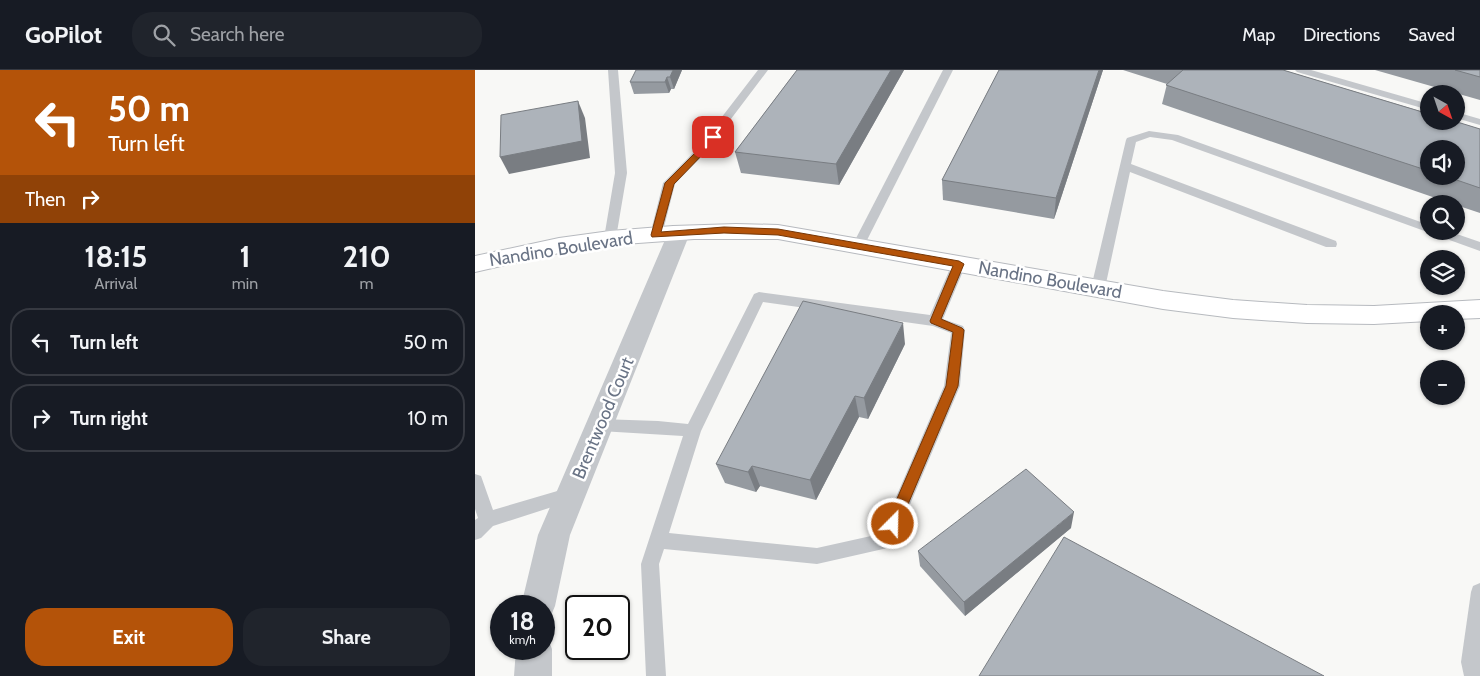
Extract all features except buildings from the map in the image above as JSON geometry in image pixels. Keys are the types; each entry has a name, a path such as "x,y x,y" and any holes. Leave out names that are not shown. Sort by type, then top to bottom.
{"street":[{"name":"Nandino Boulevard","path":"475,264 544,249 609,238 724,230 778,232 1098,288 1233,309 1307,314 1374,315 1480,309"},
{"name":"Brentwood Court","path":"540,595 554,535 600,425 667,234"},
{"path":"533,676 534,660"}],"lane":[{"path":"609,238 621,173 613,70"},
{"path":"667,234 669,183 703,150 763,70"},
{"path":"858,246 948,70"},
{"path":"1299,70 1420,104"},
{"path":"1465,118 1480,122"},
{"path":"1098,288 1131,140 1149,134 1174,137 1420,226"},
{"path":"1125,166 1331,244"},
{"path":"1460,240 1480,247"},
{"path":"935,321 959,264"},
{"path":"657,676 651,564 693,431 759,297 935,321 958,330 952,386 886,541 817,556 659,540"},
{"path":"600,425 658,427 693,431"},
{"path":"475,481 481,526 571,494"},
{"path":"1474,676 1471,662 1480,592"}],"route":[{"path":"713,137 703,150 669,183 656,235 724,230 778,232 959,264 935,321 958,330 952,386 893,524"}]}
